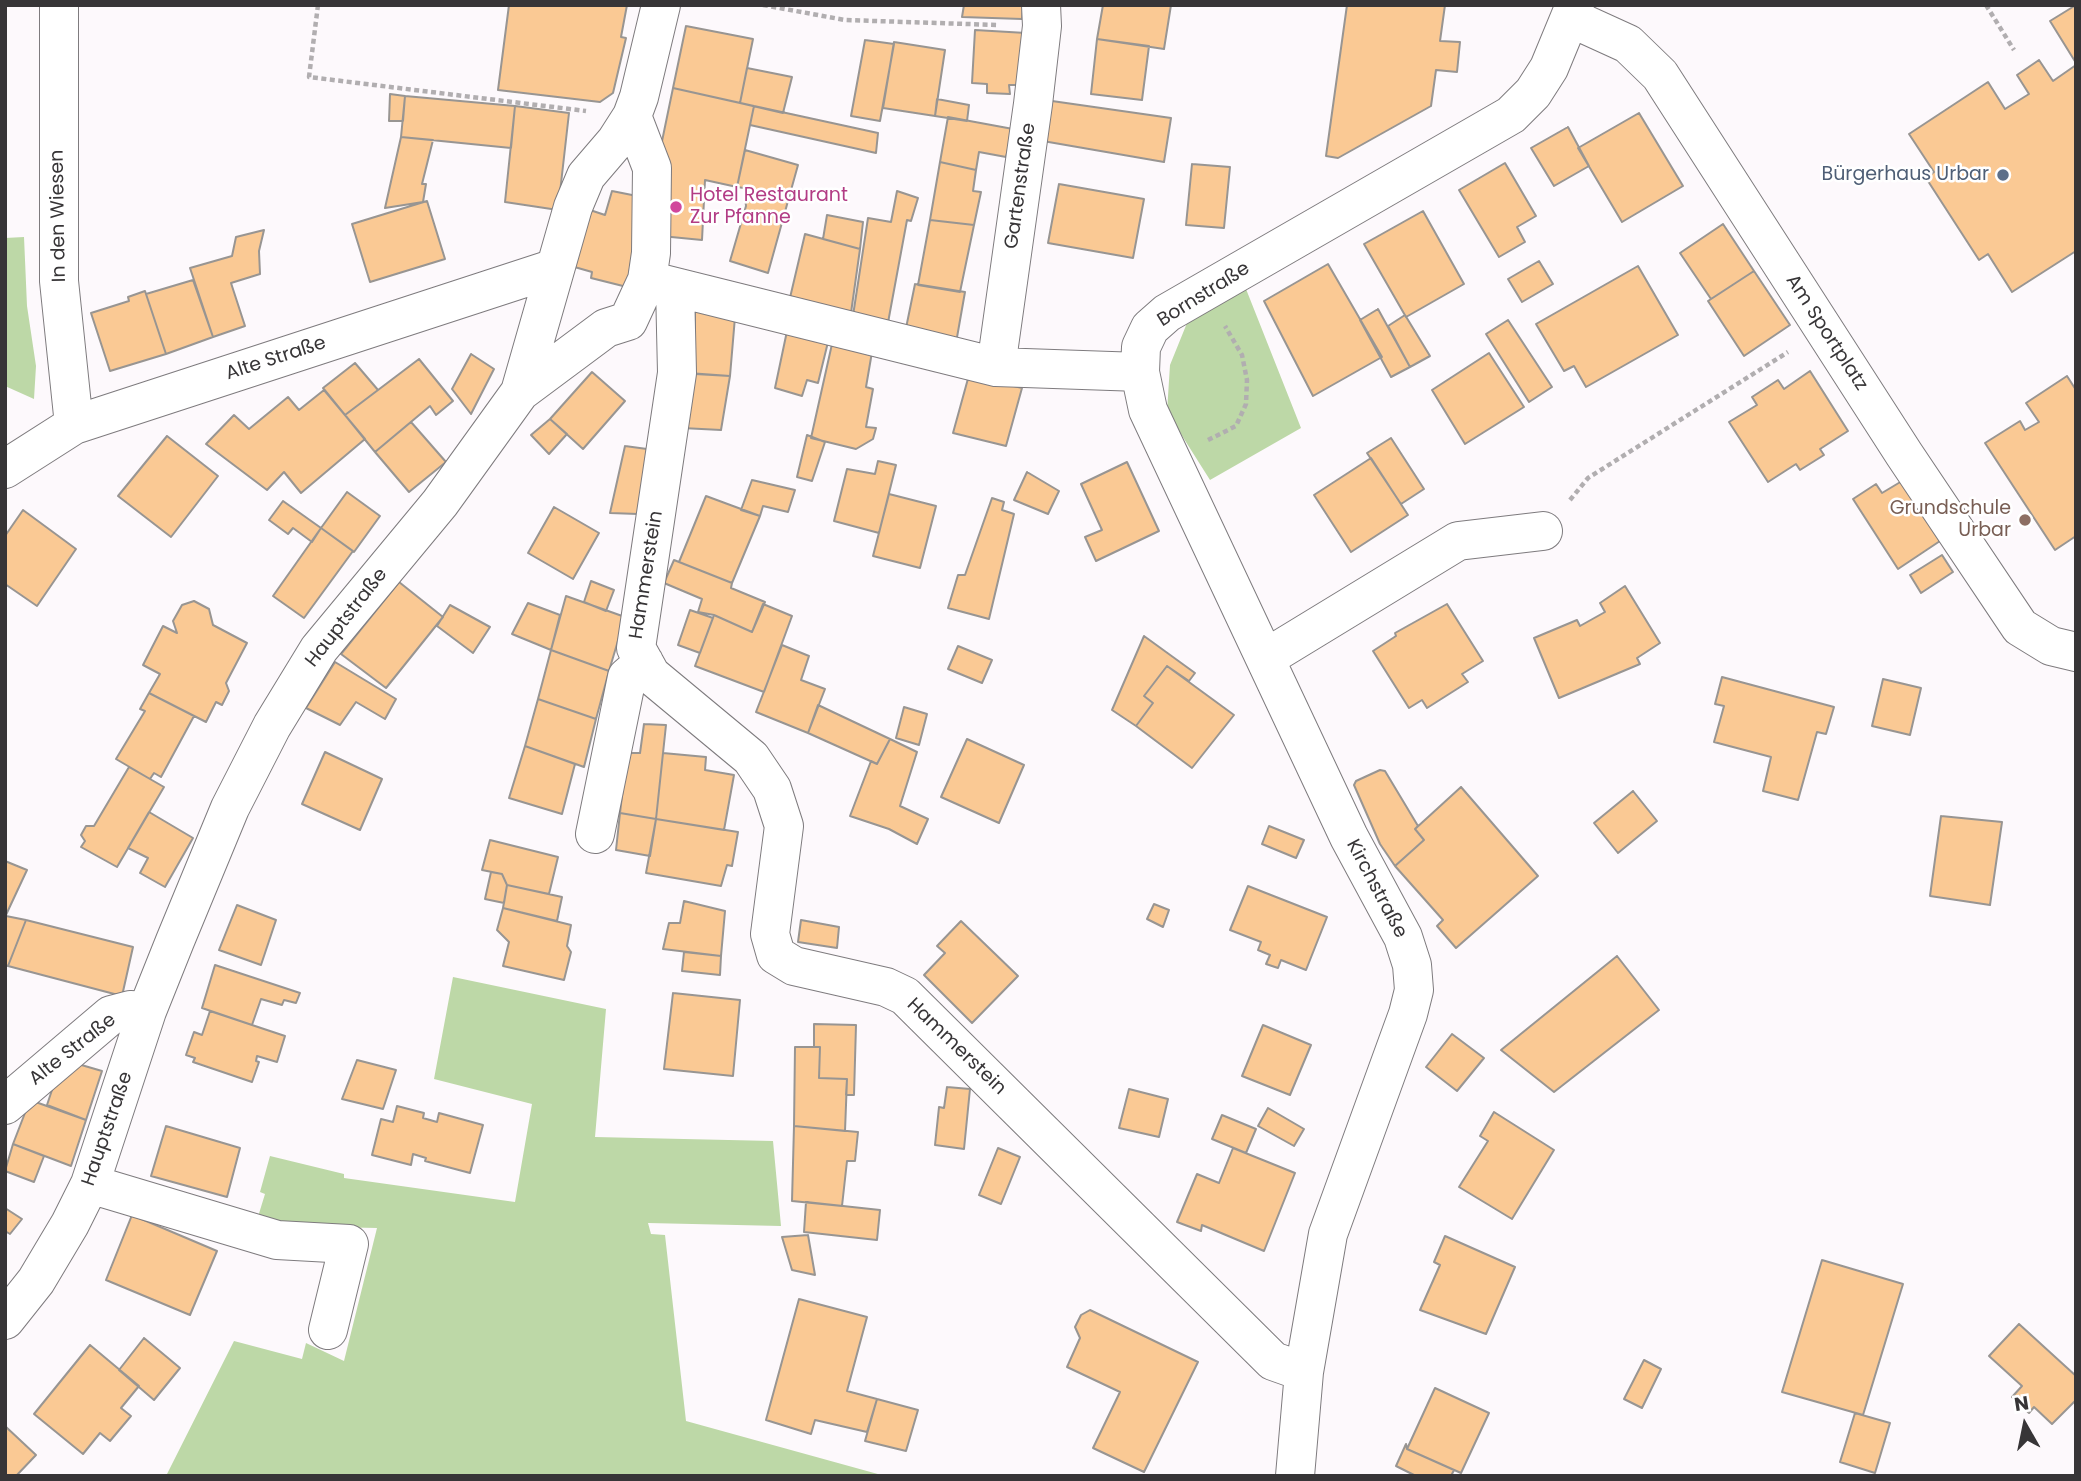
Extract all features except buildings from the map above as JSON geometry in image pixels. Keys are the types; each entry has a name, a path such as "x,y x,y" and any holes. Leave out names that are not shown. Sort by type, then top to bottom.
{"street":[{"name":"In den Wiesen","path":"59,5 59,281 74,425"},
{"name":"Hauptstraße","path":"5,1320 36,1281 90,1184 147,1012 230,808 272,726 319,649 440,503 520,392 573,207 586,176 616,141 632,116 661,5"},
{"name":"Bornstraße","path":"1140,372 1142,347 1150,328 1167,313 1511,116 1533,93 1544,76 1573,11"},
{"name":"Am Sportplatz","path":"1573,11 1628,44 1660,75 2020,627 2035,639 2076,652"},
{"name":"Gartenstraße","path":"996,367 1041,16"},
{"path":"632,116 652,168 651,253 661,284"},
{"name":"Alte Straße","path":"5,469 74,425 555,268"},
{"path":"661,284 996,367 1140,372"},
{"path":"520,392 606,328 628,321 661,284"},
{"name":"Hammerstein","path":"661,284 677,373 636,648 651,675 751,758 772,789 785,826 771,934 776,955 793,966 886,986 905,996 1273,1361 1304,1372"},
{"name":"Kirchstraße","path":"1140,372 1148,410 1349,837 1403,937 1412,965 1414,990 1408,1014 1328,1234 1304,1372 1295,1476"},
{"path":"1266,658 1458,541 1543,531"},
{"path":"595,834 627,677 644,662"},
{"name":"Alte Straße","path":"5,1105 111,1015 130,1010 147,1012"},
{"path":"90,1184 277,1240 349,1244 328,1330"}],"path":[{"path":"318,5 309,77 632,116"},
{"path":"763,5 845,20 1041,16"},
{"path":"1986,5 2014,50"},
{"path":"1171,460 1236,426 1246,404 1247,380 1242,355 1204,292"},
{"path":"1543,531 1588,478 1824,329"}],"green space":[{"path":"24,237 27,306 36,366 34,399 5,386 5,238"},
{"path":"1246,289 1301,428 1210,480 1167,412 1170,365 1187,323"},
{"path":"453,977 606,1009 595,1137 773,1141 781,1226 648,1223 651,1234 665,1235 686,1421 885,1476 166,1476 234,1341 302,1359 306,1343 344,1361 377,1228 282,1226 257,1220 265,1194 260,1192 270,1156 344,1174 344,1178 515,1202 532,1104 434,1079"}],"place":[{"name":"Bürgerhaus Urbar","path":"2003,175"},
{"name":"Hotel Restaurant Zur Pfanne","path":"676,207"},
{"name":"Grundschule Urbar","path":"2025,520"}]}
